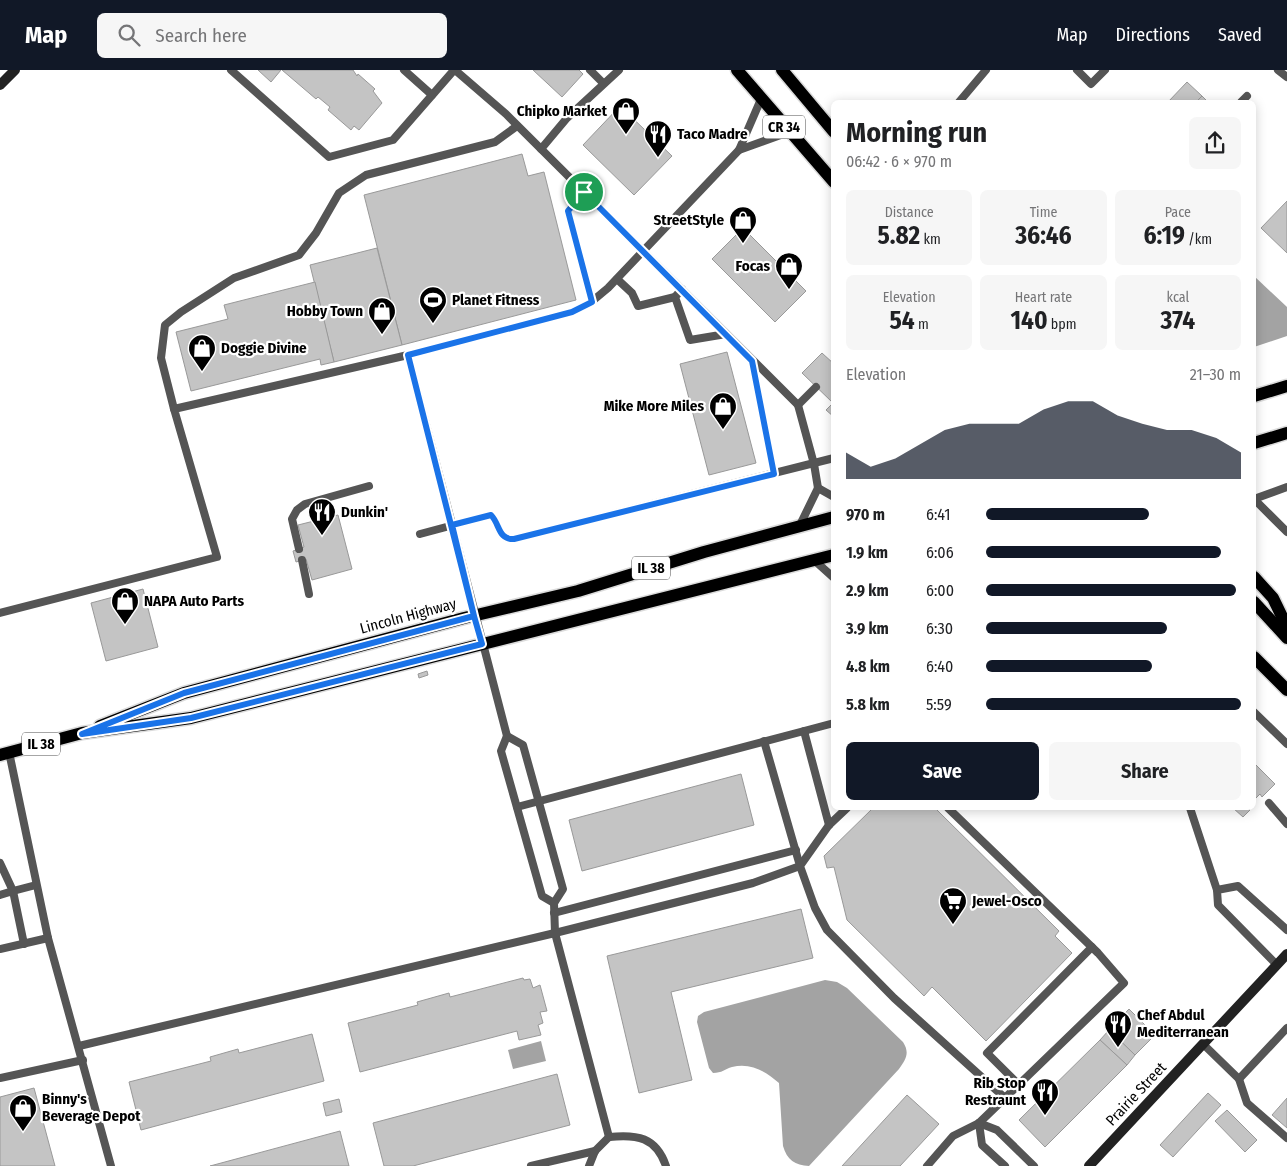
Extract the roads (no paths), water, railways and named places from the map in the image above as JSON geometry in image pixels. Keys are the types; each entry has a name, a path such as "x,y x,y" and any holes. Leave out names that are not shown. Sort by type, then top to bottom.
{"main road":[{"name":"CR 34","path":"737,70 760,99 831,179"},
{"name":"CR 34","path":"782,70 831,129"},
{"path":"812,107 831,117"},
{"path":"1256,395 1287,386"},
{"path":"1256,442 1287,433"},
{"name":"Lincoln Highway","path":"82,734 184,693 474,616 578,591 800,525 831,518"},
{"name":"Lincoln Highway","path":"4,753 82,734 191,718 831,556"},
{"path":"1256,579 1272,598 1287,627"},
{"path":"1256,604 1287,638"},
{"path":"1256,659 1287,690"}],"street":[{"path":"0,85 15,70"},
{"name":"Prairie Street","path":"1090,1166 1287,954"}],"lane":[{"path":"231,70 329,157 393,140 454,70 517,126 798,405 814,464 818,488 800,525"},
{"path":"404,70 432,95"},
{"path":"590,70 603,83"},
{"path":"541,150 567,118 619,70"},
{"path":"961,100 986,70"},
{"path":"1078,70 1092,84 1105,70"},
{"path":"1278,70 1287,77"},
{"path":"174,409 408,355 572,312 592,302 617,279 739,150 760,99"},
{"path":"0,613 217,556 161,358 165,325 234,278 299,255 316,233 339,193 366,175 496,142 517,126"},
{"path":"739,150 789,132"},
{"path":"584,192 568,211 592,302"},
{"path":"617,279 632,293 638,306 675,297 682,289"},
{"path":"675,297 690,340 726,334"},
{"path":"408,355 474,616 507,736 502,751 542,896 554,903"},
{"path":"752,361 774,474"},
{"path":"798,405 816,387"},
{"path":"420,534 491,515 495,519 501,534 507,538 514,539 831,459"},
{"path":"299,549 292,519 297,510 305,504 369,486"},
{"path":"1256,498 1287,487"},
{"path":"818,488 831,495"},
{"path":"1256,501 1287,532"},
{"path":"302,560 309,594"},
{"path":"814,560 831,575"},
{"path":"1256,714 1287,744"},
{"path":"517,807 831,724"},
{"path":"804,731 829,825"},
{"path":"507,736 523,745 563,889 554,903 555,933 610,1137"},
{"path":"764,742 800,866 815,908 827,930 894,998 1005,1098"},
{"path":"4,753 48,938 80,1046 111,1166"},
{"path":"1269,803 1287,824"},
{"path":"80,1046 555,933 752,883 800,866 829,825 845,810"},
{"path":"927,1166 953,1136 979,1123 1124,983 1092,947 950,810"},
{"path":"1191,810 1217,890 1218,905 1277,965"},
{"path":"554,913 796,850"},
{"path":"0,863 13,891 24,944"},
{"path":"0,894 36,885"},
{"path":"1217,890 1238,886 1287,930"},
{"path":"0,949 48,938"},
{"path":"1019,1085 987,1053 1092,947"},
{"path":"1240,1079 1287,1028"},
{"path":"1203,1044 1240,1079 1247,1103 1287,1138"},
{"path":"0,1078 83,1060"},
{"path":"979,1123 982,1145 1005,1166"},
{"path":"979,1123 996,1130 1034,1166"},
{"path":"588,1166 595,1151 610,1137 630,1135 642,1138 654,1145 662,1155 666,1166"},
{"path":"531,1166 595,1151"}],"place":[{"name":"Chipko Market","path":"626,135"},
{"name":"Taco Madre","path":"658,158"},
{"name":"StreetStyle","path":"743,244"},
{"name":"Focas","path":"789,290"},
{"name":"Planet Fitness","path":"433,324"},
{"name":"Hobby Town","path":"382,335"},
{"name":"Doggie Divine","path":"202,372"},
{"name":"Mike More Miles","path":"723,430"},
{"name":"Dunkin'","path":"322,536"},
{"name":"NAPA Auto Parts","path":"125,625"},
{"name":"Jewel-Osco","path":"953,925"},
{"name":"Chef Abdul Mediterranean","path":"1118,1048"},
{"name":"Rib Stop Restraunt","path":"1045,1116"},
{"name":"Binny's Beverage Depot","path":"23,1132"}]}
